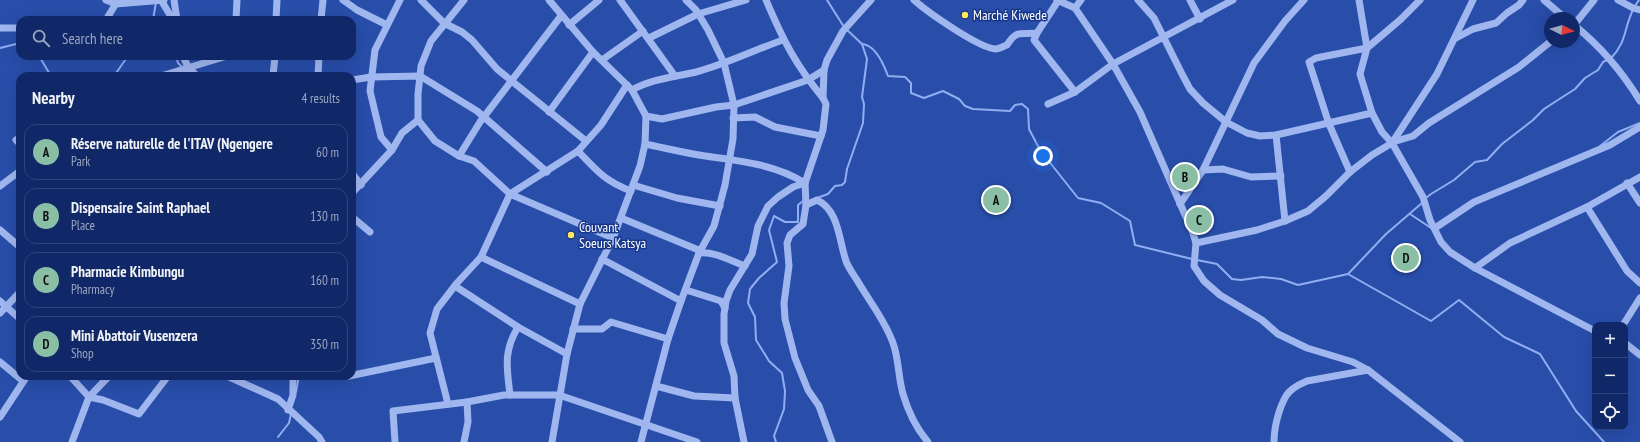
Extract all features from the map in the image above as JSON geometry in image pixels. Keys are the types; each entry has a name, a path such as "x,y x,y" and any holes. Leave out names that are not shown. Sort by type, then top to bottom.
{"street":[{"path":"106,0 117,2 164,0"},
{"path":"161,0 171,16"},
{"path":"174,0 176,16"},
{"path":"236,16 237,0"},
{"path":"276,16 277,0"},
{"path":"321,16 323,0"},
{"path":"343,0 358,10 387,25"},
{"path":"421,0 444,23 462,32 472,40 497,69 586,141"},
{"path":"464,0 431,41 421,66 418,120 435,141 458,156 474,161 510,194 613,238"},
{"path":"549,0 593,52 629,87 646,116 645,144 640,166 613,238 580,304 567,354 559,395 554,442"},
{"path":"569,25 600,0"},
{"path":"620,0 642,31 649,38 675,76"},
{"path":"641,442 668,339 700,252 714,226 720,206 730,158 734,105 724,62 708,30 698,14 686,0"},
{"path":"649,38 698,14 746,0"},
{"path":"766,0 783,40 808,80 826,104 821,136 805,183 803,224 790,235 787,243 789,266 784,303 786,320 795,358 808,390 819,406 832,442"},
{"path":"823,98 824,70 827,60 845,28 871,0"},
{"path":"914,0 952,27 981,44 995,49 1007,45 1013,35 1018,33 1036,33"},
{"path":"1075,8 1081,0"},
{"path":"1138,0 1154,18 1190,89 1203,103 1226,122 1247,133 1260,136 1276,135 1372,113"},
{"path":"1190,0 1200,19"},
{"path":"1048,104 1075,92 1113,64 1200,19 1233,0"},
{"path":"1180,204 1203,170 1254,63 1285,21 1304,0"},
{"path":"1359,0 1367,48 1360,74 1372,113 1382,132 1393,142 1424,197 1430,220 1441,242 1450,252 1475,268 1592,329"},
{"path":"1350,172 1329,124 1309,62 1316,58 1367,48 1400,20 1420,0"},
{"path":"1393,142 1437,74 1473,0"},
{"path":"1452,45 1462,34 1496,23 1519,5 1523,0"},
{"path":"1544,0 1558,12"},
{"path":"1580,18 1594,0"},
{"path":"1618,0 1635,8"},
{"path":"392,150 381,137 370,91 375,50 399,1"},
{"path":"1075,92 1034,40 1036,33 1057,1 1075,8 1113,64 1140,112 1196,242 1194,266 1201,277 1220,295 1262,320 1278,334 1307,348 1353,362 1368,370 1460,442"},
{"path":"108,16 117,2"},
{"path":"458,156 485,117 561,16"},
{"path":"0,28 16,28"},
{"path":"602,60 642,31"},
{"path":"1580,31 1616,68 1640,101"},
{"path":"448,404 430,333 433,318 437,309 480,257 510,194 578,151 601,125 629,87 696,72 783,40"},
{"path":"1196,242 1257,230 1285,221 1308,211 1372,154 1393,142 1413,136 1429,123 1519,67 1544,47"},
{"path":"550,112 593,52"},
{"path":"185,60 188,67 193,72"},
{"path":"175,72 213,60"},
{"path":"274,72 275,60"},
{"path":"318,72 319,60"},
{"path":"646,116 662,119 716,107 734,105 808,80 824,70"},
{"path":"356,79 371,76 420,76 485,117 547,172"},
{"path":"733,118 754,117 776,127 821,136"},
{"path":"356,189 392,150 402,134 418,120"},
{"path":"1435,228 1474,202 1610,145 1640,127"},
{"path":"1276,135 1285,221"},
{"path":"645,144 705,156 730,158 765,166 805,183"},
{"path":"578,151 604,178 614,184 720,206"},
{"path":"1203,170 1223,169 1251,177 1281,176"},
{"path":"0,186 16,174"},
{"path":"1475,268 1510,243 1587,207 1640,177"},
{"path":"356,178 361,185"},
{"path":"744,442 735,398 734,376 724,344 725,308 730,290 752,254 758,226 768,206 793,187 805,183"},
{"path":"1627,183 1640,203"},
{"path":"805,202 817,200 824,203 829,210 837,226 846,262 890,333 894,344 902,393 918,430 928,442"},
{"path":"1587,207 1627,271 1640,284"},
{"path":"621,218 700,252 715,254 745,266"},
{"path":"356,220 370,232"},
{"path":"0,230 16,244"},
{"path":"480,257 580,304"},
{"path":"602,259 681,301"},
{"path":"455,286 518,327 567,354"},
{"path":"686,290 721,301 725,308"},
{"path":"0,313 3,303 16,295"},
{"path":"1625,322 1640,298"},
{"path":"3,303 16,315"},
{"path":"573,329 602,329 611,322 668,339"},
{"path":"510,395 506,360 511,339 518,327"},
{"path":"1628,345 1640,355"},
{"path":"356,375 436,358"},
{"path":"0,362 16,372"},
{"path":"1274,442 1274,432 1287,395 1298,385 1307,381 1368,370"},
{"path":"0,417 24,380"},
{"path":"74,380 89,396 139,414 165,380"},
{"path":"72,442 89,396 105,380"},
{"path":"236,380 278,399 288,410 319,437 322,442"},
{"path":"288,410 292,395 293,380"},
{"path":"656,386 694,396 735,398"},
{"path":"395,442 393,411 510,395 559,395 697,442"},
{"path":"464,442 468,422 467,402"}],"shaded area":[{"path":"0,0 1640,0 1640,442 0,442"}],"waterway":[{"path":"817,198 828,194 835,186 842,185 845,182 847,169 863,123 864,104 862,97 867,59 862,44 844,27 827,0"},
{"path":"1635,6 1639,0"},
{"path":"154,16 156,2"},
{"path":"1611,58 1623,40 1633,10"},
{"path":"0,48 16,44"},
{"path":"862,44 867,45 879,56 888,76 905,77 911,83 911,93 924,98 943,91 959,99 965,106 973,109 1010,111 1015,105 1022,104 1028,109 1029,129 1040,150 1078,198 1101,203 1130,221 1135,245 1192,259"},
{"path":"41,60 49,72"},
{"path":"117,72 125,60"},
{"path":"177,60 183,68"},
{"path":"1426,198 1454,180 1475,162 1487,160 1502,144 1533,120 1544,109 1575,89 1585,78 1598,70 1603,62 1607,60"},
{"path":"1600,146 1618,132 1640,123"},
{"path":"776,442 774,436 784,409 785,391 782,373 769,361 756,340 755,317 748,303 750,289 759,278 777,262 769,230 774,216 785,222 798,222 798,205 803,201"},
{"path":"1197,260 1217,264 1232,279 1241,280 1262,277 1281,279 1298,285 1348,274 1386,234 1422,203"},
{"path":"1410,214 1431,228"},
{"path":"1348,274 1431,321 1459,300 1504,337 1540,354 1576,411 1604,442"},
{"path":"296,392 298,380"},
{"path":"278,437 289,423 291,414"}],"place":[{"name":"Marché Kiwede","path":"965,15"},
{"name":"Dispensaire Saint Raphael","path":"1185,177"},
{"name":"Réserve naturelle de l'ITAV (Ngengere","path":"996,200"},
{"name":"Pharmacie Kimbungu","path":"1199,220"},
{"name":"Couvant Soeurs Katsya","path":"571,235"},
{"name":"Mini Abattoir Vusenzera","path":"1406,258"}]}
